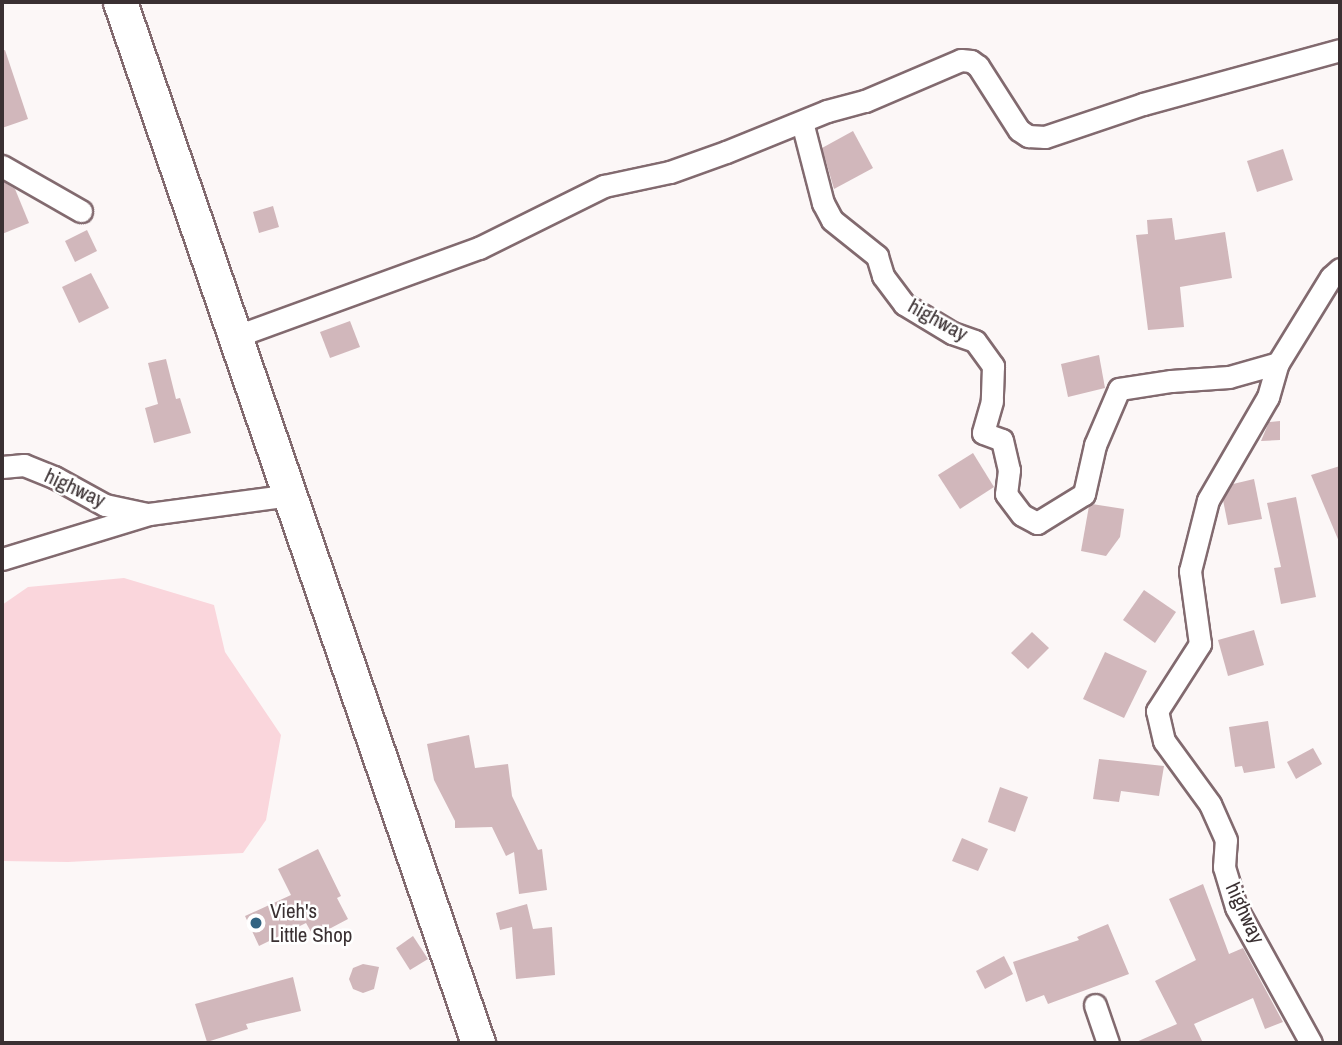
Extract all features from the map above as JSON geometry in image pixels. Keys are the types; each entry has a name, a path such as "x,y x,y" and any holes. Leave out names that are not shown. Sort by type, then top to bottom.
{"main road":[{"path":"120,2 233,337 292,495 478,1043"}],"street":[{"path":"233,337 479,248 604,186 670,172 827,111 865,102 961,60 971,61 978,66 1019,131 1028,136 1045,137 1143,104 1340,50"},
{"name":"highway","path":"802,122 823,203 832,220 877,256 883,276 904,304 952,332 975,341 993,366 992,401 983,433 1002,440 1009,470 1006,494 1022,515 1037,523 1084,494 1095,445 1119,389 1171,381 1228,377 1278,363"},
{"path":"2,166 81,211"},
{"name":"highway","path":"1311,1043 1236,907 1224,867 1226,840 1210,804 1164,741 1157,711 1200,644 1191,571 1208,500 1268,397 1278,363 1331,277 1340,269"},
{"name":"highway","path":"2,467 24,465 54,477 105,505 149,514"},
{"name":"highway","path":"2,559 149,514 292,495"},
{"path":"1095,1005 1108,1043"}],"shaded area":[{"path":"124,578 214,605 225,652 281,735 266,820 243,853 68,862 2,861 2,605 28,587"}],"building":[{"path":"5,50 28,119 2,128 2,51"},
{"path":"853,131 873,168 834,189 822,148"},
{"path":"1283,149 1293,180 1257,192 1247,161"},
{"path":"2,181 15,189 29,223 2,234"},
{"path":"273,206 279,227 259,233 253,212"},
{"path":"1172,218 1175,240 1225,232 1232,278 1180,287 1184,327 1148,330 1136,235 1148,234 1147,220"},
{"path":"87,230 97,251 75,262 65,241"},
{"path":"91,273 109,308 79,323 62,287"},
{"path":"350,321 360,347 330,358 320,332"},
{"path":"1099,355 1105,388 1068,397 1061,364"},
{"path":"166,359 176,399 180,398 191,433 154,443 145,408 158,404 148,363"},
{"path":"1280,421 1280,440 1261,441 1269,422"},
{"path":"973,453 994,487 960,509 938,475"},
{"path":"1340,466 1340,544 1311,475"},
{"path":"1254,479 1262,519 1228,525 1223,500 1233,484"},
{"path":"1296,497 1316,597 1281,604 1274,568 1281,567 1267,503"},
{"path":"1092,504 1124,509 1120,537 1106,556 1081,551 1089,506"},
{"path":"1144,590 1176,612 1155,643 1123,620"},
{"path":"1254,630 1264,665 1228,676 1218,640"},
{"path":"1032,632 1049,648 1028,669 1011,653"},
{"path":"1105,652 1147,671 1124,718 1083,699"},
{"path":"1268,721 1275,768 1244,773 1242,766 1235,767 1229,727"},
{"path":"469,735 475,768 508,764 512,796 538,850 542,849 547,890 519,894 514,852 506,856 492,827 455,828 455,821 434,780 427,744"},
{"path":"1313,748 1322,764 1296,779 1287,762"},
{"path":"1099,759 1164,766 1159,796 1121,791 1119,802 1093,799"},
{"path":"1000,787 1028,797 1015,832 988,822"},
{"path":"962,838 988,849 978,871 952,861"},
{"path":"318,849 341,896 337,898 348,919 314,937 306,923 259,946 245,916 291,895 278,869"},
{"path":"1203,884 1229,954 1243,948 1283,1022 1265,1029 1253,998 1194,1024 1203,1043 1134,1043 1177,1024 1155,981 1196,960 1169,899"},
{"path":"527,904 533,929 552,927 555,975 516,979 512,927 500,930 496,913"},
{"path":"1108,924 1129,974 1048,1004 1044,995 1026,1002 1013,962 1079,940 1077,937"},
{"path":"413,936 428,959 410,970 396,948"},
{"path":"1004,956 1013,974 985,989 976,971"},
{"path":"363,964 379,967 374,989 363,993 353,989 349,979 353,968"},
{"path":"293,977 301,1011 246,1024 248,1029 207,1042 195,1004"}],"place":[{"name":"Vieh's Little Shop","path":"256,923"}]}
